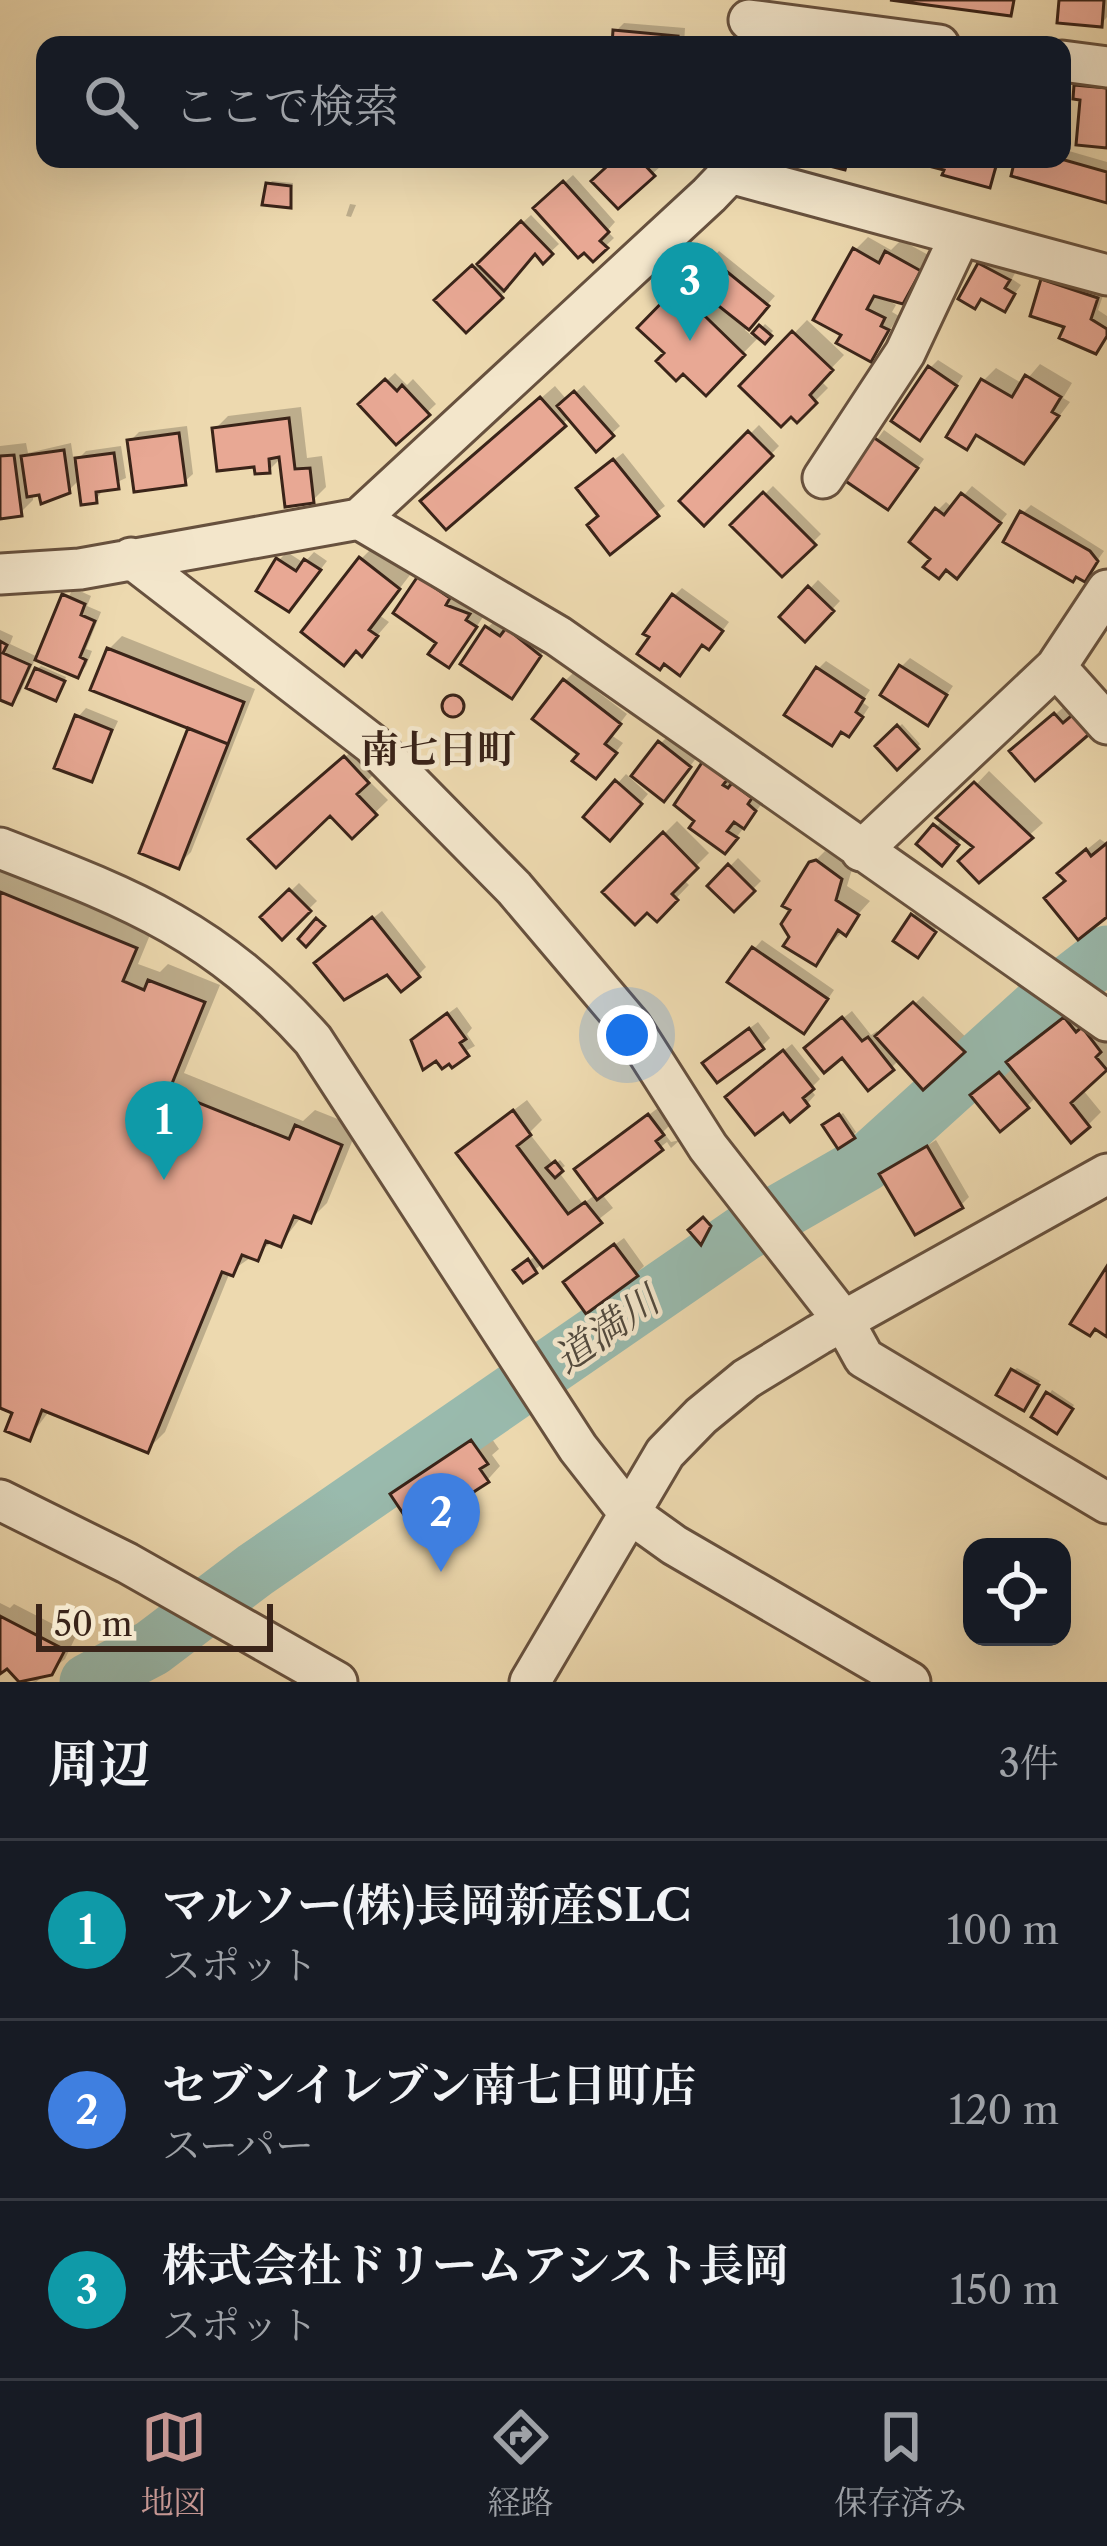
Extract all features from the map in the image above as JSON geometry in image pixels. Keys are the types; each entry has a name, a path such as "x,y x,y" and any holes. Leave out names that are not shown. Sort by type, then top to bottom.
{"street":[{"path":"748,22 864,36"},
{"path":"1071,63 1107,68"},
{"path":"0,574 131,558 358,519 729,168"},
{"path":"738,168 1107,275"},
{"path":"823,478 904,353 960,236"},
{"path":"358,519 559,636 1107,1021"},
{"path":"131,558 372,744 514,888 631,1026 708,1147 843,1320 864,1358 1105,1498"},
{"path":"861,851 1056,667 1107,590"},
{"path":"1056,667 1107,724"},
{"path":"0,848 142,903 236,964 273,995 313,1040 578,1448 628,1512 674,1545 910,1682"},
{"path":"530,1682 665,1453 701,1417 746,1378 1107,1174"},
{"path":"0,1499 127,1563 338,1682"}],"building":[{"path":"890,0 1014,0 1011,16"},
{"path":"1059,0 1104,0 1102,27 1057,23"},
{"path":"613,30 678,36 613,36"},
{"path":"1074,85 1107,88 1107,148 1076,145 1080,100 1073,99"},
{"path":"1071,162 1107,172 1107,203 1011,176 1013,168 1071,168"},
{"path":"605,168 647,168 655,176 618,209 591,181"},
{"path":"936,168 996,168 990,188 942,175 944,170"},
{"path":"563,181 609,232 600,241 608,248 593,262 584,253 578,258 533,208"},
{"path":"266,183 291,186 291,208 262,205"},
{"path":"521,221 553,254 543,264 535,254 504,291 477,264"},
{"path":"853,248 879,263 885,251 921,271 903,304 874,296 867,309 885,318 881,326 889,330 871,362 836,343 841,335 813,320"},
{"path":"709,257 769,306 749,330 696,288 711,270 703,264"},
{"path":"978,263 1010,280 1005,288 1015,294 1005,312 981,299 975,309 958,299"},
{"path":"472,265 503,298 466,333 434,300"},
{"path":"1041,279 1098,298 1091,319 1107,329 1107,336 1096,354 1059,338 1064,327 1030,316"},
{"path":"676,288 745,355 706,396 683,374 676,381 656,361 664,353 637,328"},
{"path":"759,325 772,336 765,344 752,333"},
{"path":"792,331 833,370 810,395 817,403 797,423 791,417 781,427 739,386"},
{"path":"928,366 957,386 920,441 891,421"},
{"path":"1025,375 1061,397 1052,412 1059,416 1024,464 976,435 967,450 946,437 981,379 1012,397"},
{"path":"385,379 397,391 402,385 430,415 396,445 358,404"},
{"path":"574,391 614,436 596,452 557,406"},
{"path":"540,397 566,426 446,530 420,501"},
{"path":"289,418 295,469 310,468 314,503 285,507 279,457 269,459 270,473 255,474 254,467 217,471 212,428"},
{"path":"748,431 773,456 704,526 679,501"},
{"path":"179,433 186,485 134,492 127,440"},
{"path":"873,437 918,468 888,510 844,480"},
{"path":"64,450 70,493 41,504 39,495 27,497 21,456"},
{"path":"114,453 119,489 96,492 97,503 81,505 75,458"},
{"path":"14,455 22,516 0,519 0,456"},
{"path":"613,459 659,516 610,555 587,525 598,516 576,488"},
{"path":"763,492 816,545 782,577 730,525"},
{"path":"961,493 1001,523 957,579 946,570 939,579 923,567 930,559 909,542 935,508 944,515"},
{"path":"1020,511 1090,551 1098,561 1085,582 1076,577 1073,582 1003,542"},
{"path":"359,557 400,589 369,630 378,636 362,657 356,651 344,666 301,632"},
{"path":"276,558 296,571 304,559 321,570 289,612 256,591"},
{"path":"418,576 450,598 446,605 470,614 466,620 477,627 449,668 428,654 436,643 393,613"},
{"path":"808,586 834,611 805,642 779,617"},
{"path":"62,594 85,604 81,615 95,621 80,657 86,660 78,678 35,660"},
{"path":"672,594 723,631 709,650 702,645 680,676 664,664 660,670 637,654 649,637 643,634"},
{"path":"485,626 500,636 506,628 541,656 512,699 460,664"},
{"path":"0,641 7,645 3,653 30,665 12,705 0,700"},
{"path":"107,648 244,702 228,744 90,690"},
{"path":"899,665 947,695 928,726 880,695"},
{"path":"816,667 864,699 856,712 863,717 849,737 841,732 832,746 784,715"},
{"path":"35,668 65,681 56,701 26,688"},
{"path":"563,679 621,724 605,744 617,753 596,779 572,761 578,754 532,719"},
{"path":"453,695 464,706 453,717 442,706"},
{"path":"1077,711 1094,730 1035,781 1009,751 1054,713 1063,723"},
{"path":"75,715 112,730 92,782 54,768"},
{"path":"897,725 919,749 897,770 875,746"},
{"path":"188,728 228,744 179,869 139,853"},
{"path":"658,741 691,767 664,802 631,776"},
{"path":"344,756 369,783 357,794 377,815 352,839 330,816 276,868 248,839"},
{"path":"703,761 727,780 723,785 728,788 732,783 752,798 748,804 756,811 744,829 734,822 727,831 738,838 725,854 689,828 694,821 674,805"},
{"path":"615,780 642,804 610,841 583,817"},
{"path":"974,782 1033,838 979,883 958,861 973,847 936,818"},
{"path":"933,824 959,845 942,866 916,844"},
{"path":"663,832 698,868 672,894 678,900 657,922 647,913 635,925 602,892"},
{"path":"1107,843 1107,917 1078,940 1044,898 1065,881 1057,873 1086,849 1091,856"},
{"path":"816,860 842,879 836,900 859,915 846,936 838,930 816,966 783,946 789,937 781,924 790,910 782,906 809,862"},
{"path":"728,864 755,891 734,912 707,886"},
{"path":"289,889 311,911 282,940 260,917"},
{"path":"0,892 137,948 123,981 144,990 148,980 205,1002 169,1091 289,1139 295,1125 342,1145 311,1223 294,1216 281,1247 266,1241 258,1261 242,1255 233,1276 222,1272 148,1453 42,1410 30,1441 5,1431 12,1413 0,1408"},
{"path":"911,914 936,932 918,958 893,941"},
{"path":"372,917 420,977 401,992 387,975 344,1000 314,963"},
{"path":"316,918 325,926 306,947 298,939"},
{"path":"752,947 828,999 804,1034 727,982"},
{"path":"913,1002 965,1052 923,1090 875,1036"},
{"path":"447,1013 466,1039 460,1043 469,1056 452,1068 449,1064 442,1069 436,1061 423,1070 411,1040"},
{"path":"842,1017 862,1041 868,1037 894,1070 868,1091 842,1058 824,1073 804,1048"},
{"path":"1064,1017 1076,1032 1082,1027 1101,1052 1096,1057 1107,1070 1071,1103 1090,1127 1071,1143 1006,1062"},
{"path":"749,1028 764,1049 717,1083 702,1063"},
{"path":"783,1050 814,1089 803,1098 809,1106 790,1122 783,1113 755,1135 725,1097"},
{"path":"999,1072 1029,1108 1000,1132 970,1095"},
{"path":"513,1110 531,1135 517,1146 568,1214 585,1202 602,1223 543,1268 456,1153"},
{"path":"648,1114 664,1135 656,1141 663,1150 597,1200 574,1169"},
{"path":"839,1114 855,1138 838,1149 822,1125"},
{"path":"927,1146 963,1208 915,1235 879,1174"},
{"path":"555,1161 563,1171 555,1178 546,1168"},
{"path":"703,1217 711,1226 701,1245 688,1230"},
{"path":"614,1244 638,1276 586,1314 563,1282"},
{"path":"528,1259 537,1273 523,1283 513,1270"},
{"path":"1107,1266 1107,1337 1095,1329 1090,1336 1070,1324"},
{"path":"1011,1369 1039,1385 1024,1411 996,1395"},
{"path":"1046,1392 1073,1409 1057,1434 1031,1417"},
{"path":"471,1440 488,1464 480,1469 489,1482 472,1493 475,1498 418,1536 390,1494"},
{"path":"0,1616 65,1650 52,1675 19,1682 7,1669 0,1674"}],"waterway":[{"name":"道満川","path":"88,1682 152,1648 255,1570 744,1233 866,1163 1036,1009 1107,954"}],"place":[{"name":"株式会社ドリームアシスト長岡","path":"690,341"},
{"name":"マルソー(株)長岡新産SLC","path":"164,1180"},
{"name":"セブンイレブン南七日町店","path":"441,1572"}],"district":[{"name":"南七日町","path":"438,749"}]}
